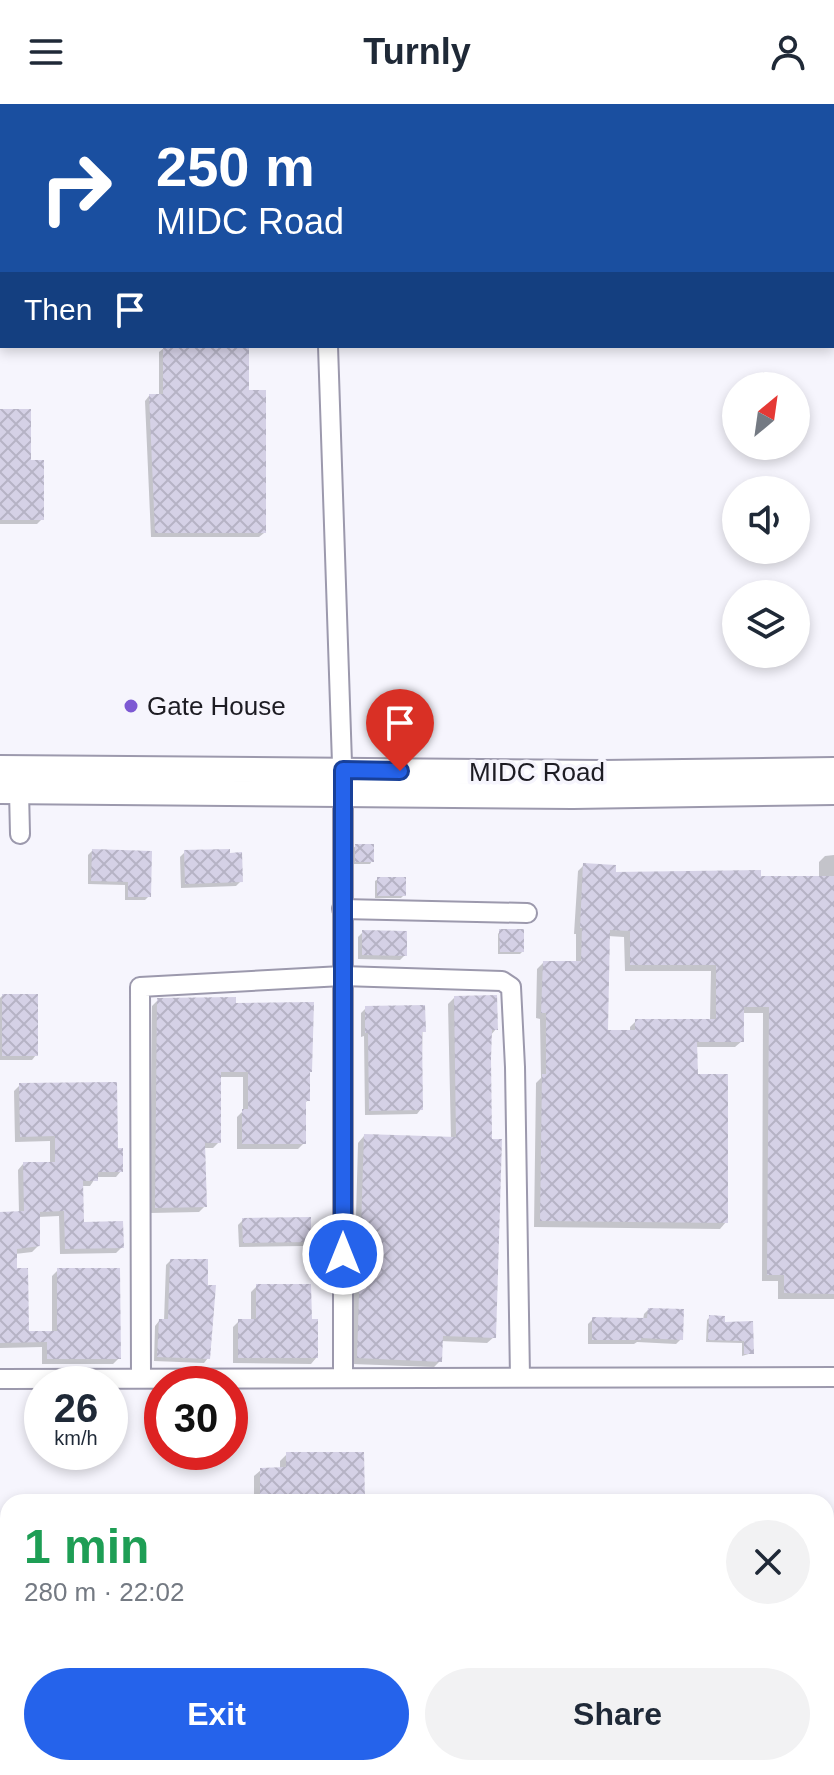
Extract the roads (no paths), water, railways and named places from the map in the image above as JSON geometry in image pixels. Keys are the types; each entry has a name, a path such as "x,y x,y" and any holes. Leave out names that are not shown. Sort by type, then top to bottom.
{"main road":[{"name":"MIDC Road","path":"0,768 343,781 573,796 834,792"},
{"name":"MIDC Road","path":"9,791 603,773 834,770"}],"street":[{"path":"328,348 343,781 343,1377"},
{"path":"9,791 20,834"},
{"path":"342,909 527,913"},
{"path":"141,1378 140,987 342,976 502,981 511,987 520,1377"},
{"path":"0,1379 834,1377"}],"place":[{"name":"Gate House","path":"131,706"}]}
